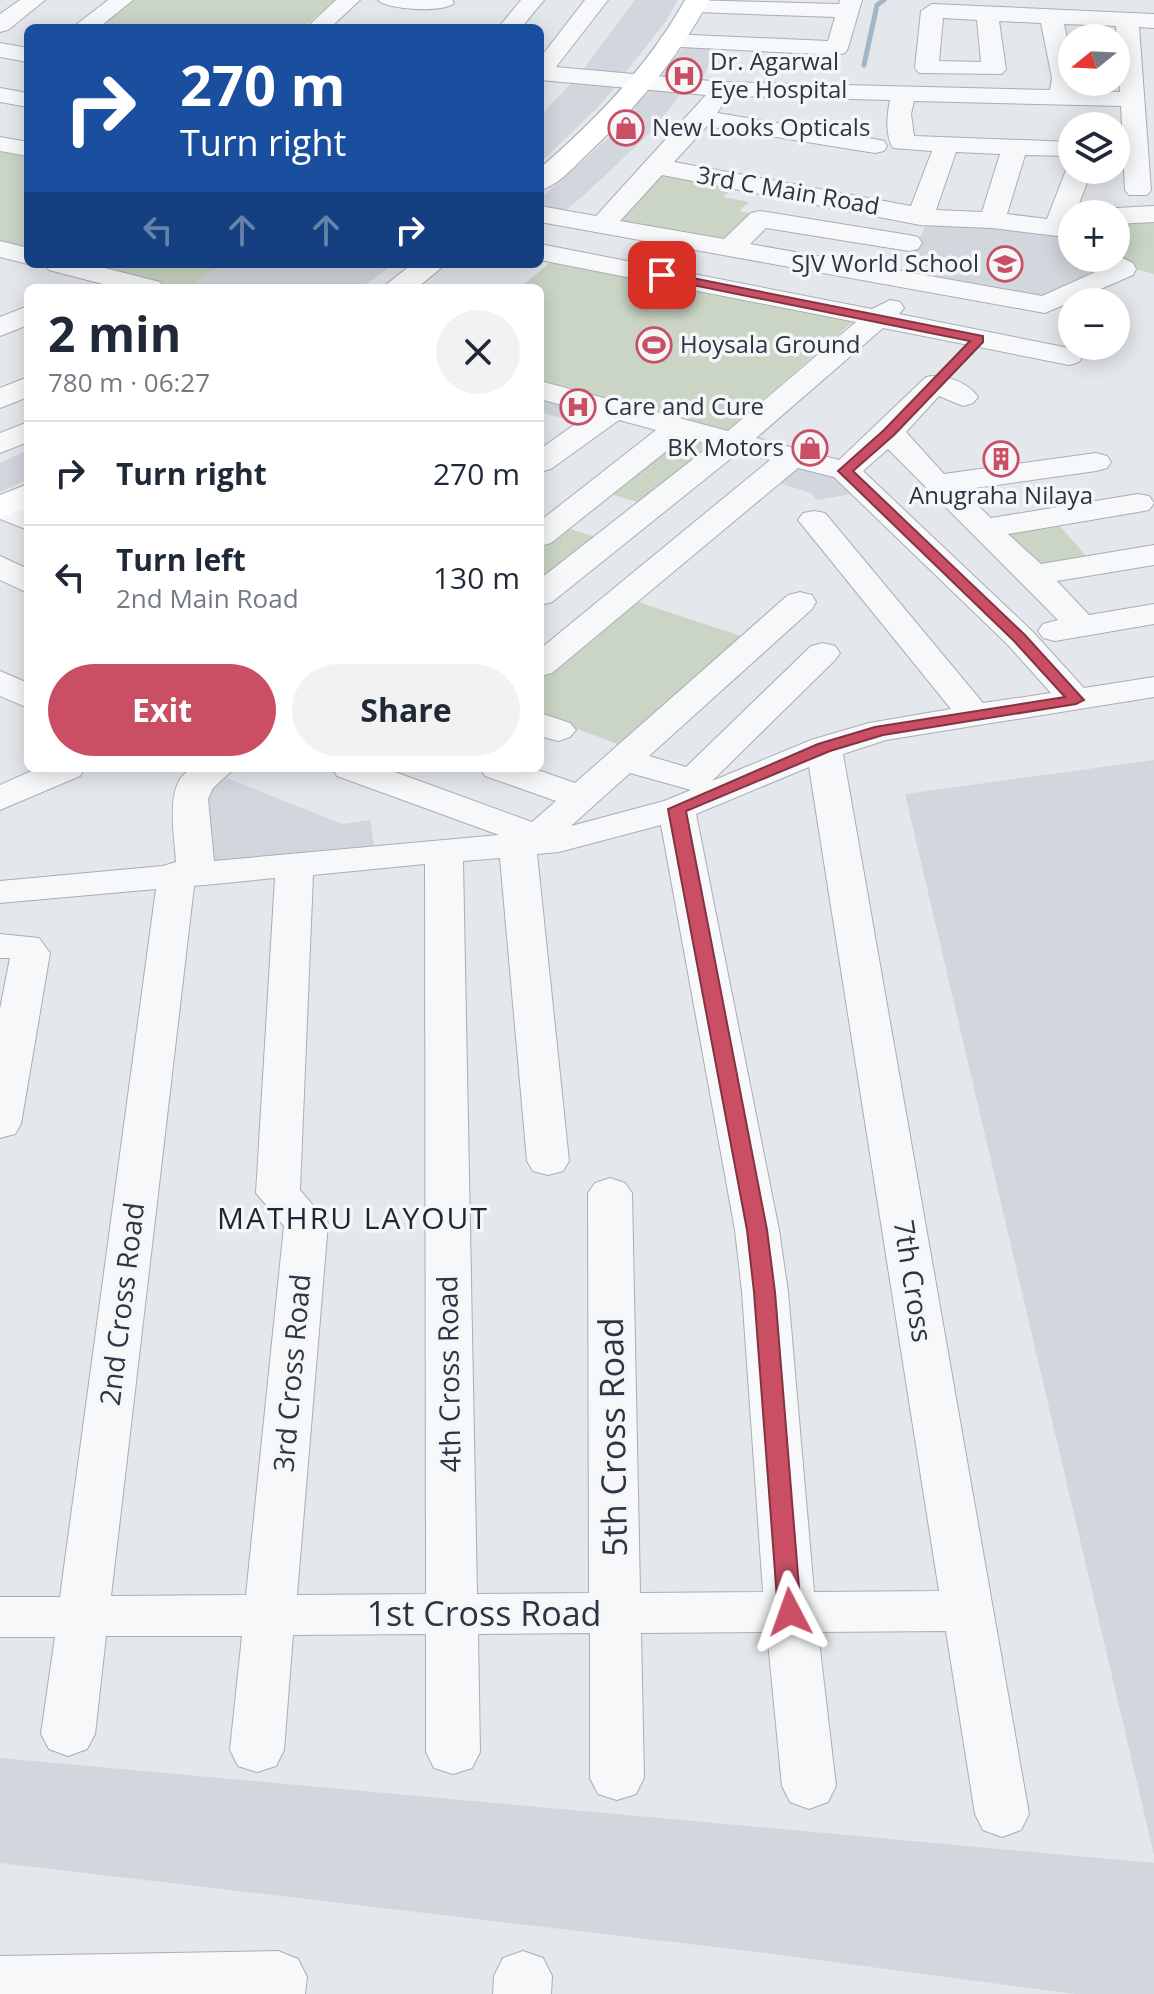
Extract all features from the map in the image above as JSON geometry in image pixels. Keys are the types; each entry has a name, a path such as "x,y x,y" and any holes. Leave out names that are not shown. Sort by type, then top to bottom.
{"main road":[{"path":"544,179 576,153 640,82 687,17"},
{"path":"403,284 425,268"},
{"path":"0,507 24,496"}],"street":[{"path":"0,25 34,0"},
{"path":"89,24 122,0"},
{"path":"322,24 349,0"},
{"path":"389,0 444,2"},
{"path":"512,24 533,0"},
{"path":"544,68 597,0"},
{"path":"424,24 444,2"},
{"path":"687,17 795,14 850,6"},
{"path":"830,39 850,6"},
{"path":"927,68 932,11 1051,16 1096,9 1127,21 1154,21"},
{"path":"795,14 830,39"},
{"path":"987,14 994,69 892,67 902,143 1058,149"},
{"path":"1051,16 1064,78 1061,97"},
{"path":"687,17 830,39"},
{"path":"1127,21 1142,74 1133,99 1144,138 1138,190"},
{"path":"0,50 24,54"},
{"path":"544,73 722,89 1133,99"},
{"path":"602,225 701,118 722,89"},
{"path":"0,95 24,99"},
{"path":"701,118 875,146"},
{"path":"899,120 1058,126"},
{"path":"0,144 24,148"},
{"path":"677,144 706,150"},
{"path":"544,592 733,442 877,320 902,279 909,243 947,144"},
{"path":"992,220 1015,147"},
{"name":"3rd C Main Road","path":"657,167 920,216 992,220 1058,229"},
{"path":"1130,215 1154,214"},
{"path":"544,215 1045,305 1116,272"},
{"path":"730,248 760,219 909,243"},
{"path":"0,249 24,255"},
{"path":"544,253 1058,354"},
{"path":"74,268 135,284"},
{"path":"84,284 101,275"},
{"path":"0,299 24,305"},
{"path":"0,328 24,316"},
{"path":"845,471 889,432 979,339"},
{"path":"936,383 963,397"},
{"path":"0,399 24,388"},
{"path":"544,391 845,471 1020,638 1061,712"},
{"path":"553,440 614,410"},
{"path":"544,533 679,427"},
{"path":"889,432 937,484 1034,575 1082,627"},
{"path":"0,444 24,433"},
{"path":"544,663 793,457"},
{"path":"937,484 1096,462"},
{"path":"544,479 595,493"},
{"path":"985,528 1138,503"},
{"path":"0,507 24,519"},
{"path":"814,520 975,716"},
{"path":"1034,575 1154,555"},
{"path":"0,566 24,581"},
{"path":"527,843 800,602"},
{"path":"1020,638 1154,614"},
{"path":"622,759 693,780 823,653"},
{"path":"0,681 24,696"},
{"path":"0,892 578,837 677,809 824,748 881,730 975,716 1061,712 1154,687"},
{"name":"7th Cross","path":"824,748 1002,1814"},
{"path":"9,785 53,772"},
{"name":"2nd Cross Road","path":"68,1734 186,873 190,799 198,782 212,772"},
{"path":"359,772 527,843"},
{"path":"509,772 579,797"},
{"path":"677,809 757,1230 765,1292 790,1612 809,1786"},
{"path":"527,843 548,1161"},
{"name":"4th Cross Road","path":"444,852 453,1752"},
{"name":"3rd Cross Road","path":"257,1750 306,1223 278,1193 295,864"},
{"path":"0,946 25,946 30,953 0,1124"},
{"name":"5th Cross Road","path":"610,1193 617,1778"},
{"name":"1st Cross Road","path":"0,1617 968,1611"},
{"path":"0,1982 277,1986"}],"shaded area":[{"path":"635,0 678,0 666,21 621,78 580,74"},
{"path":"686,43 716,45 700,86 656,83"},
{"path":"576,78 619,83 544,159 544,112"},
{"path":"651,87 685,89 648,135 584,195 562,213 544,210 544,195 616,131"},
{"name":"SJV World School","path":"927,222 1054,231 1058,234 1058,272 1109,272 1072,288 1058,288 1058,294 1044,300 904,274"},
{"path":"217,268 388,268 366,284 194,284"},
{"path":"544,394 608,411 588,425 544,413"},
{"path":"24,452 24,481 0,492 0,463"},
{"path":"796,460 844,472 864,492 817,500 811,493 773,481"},
{"path":"1154,760 1154,1855 905,794"},
{"path":"219,775 342,824 370,820 375,851 203,866 196,800"},
{"path":"0,1758 1154,1863 1154,1994 1075,1994 758,1952 0,1863"}],"green space":[{"path":"135,0 335,0 307,24 103,24"},
{"path":"0,151 24,155 24,249 0,243"},
{"path":"664,169 737,184 723,197 749,202 739,211 756,215 723,243 613,223"},
{"path":"1154,218 1154,274 1130,265 1130,219"},
{"name":"Hoysala Ground","path":"555,259 855,320 728,430 544,381 544,284 524,284"},
{"path":"96,268 217,268 194,284 157,284"},
{"path":"679,433 718,444 644,504 603,492"},
{"path":"1056,522 1089,559 1035,568 995,532"},
{"path":"561,526 602,539 544,585 544,539"},
{"path":"635,601 750,639 623,746 544,716 544,673"}],"waterway":[{"path":"864,65 877,5 884,0"}],"place":[{"name":"Dr. Agarwal Eye Hospital","path":"684,76"},
{"name":"New Looks Opticals","path":"626,128"},
{"name":"SJV World School","path":"1005,264"},
{"name":"Hoysala Ground","path":"654,345"},
{"name":"Care and Cure","path":"578,407"},
{"name":"BK Motors","path":"810,448"},
{"name":"Anugraha Nilaya","path":"1001,459"}],"district":[{"name":"MATHRU LAYOUT","path":"353,1219"}],"route":[{"path":"662,275 979,339 889,432 845,471 1020,638 1076,700 881,730 824,748 677,809 757,1230 765,1292 790,1612"}]}
